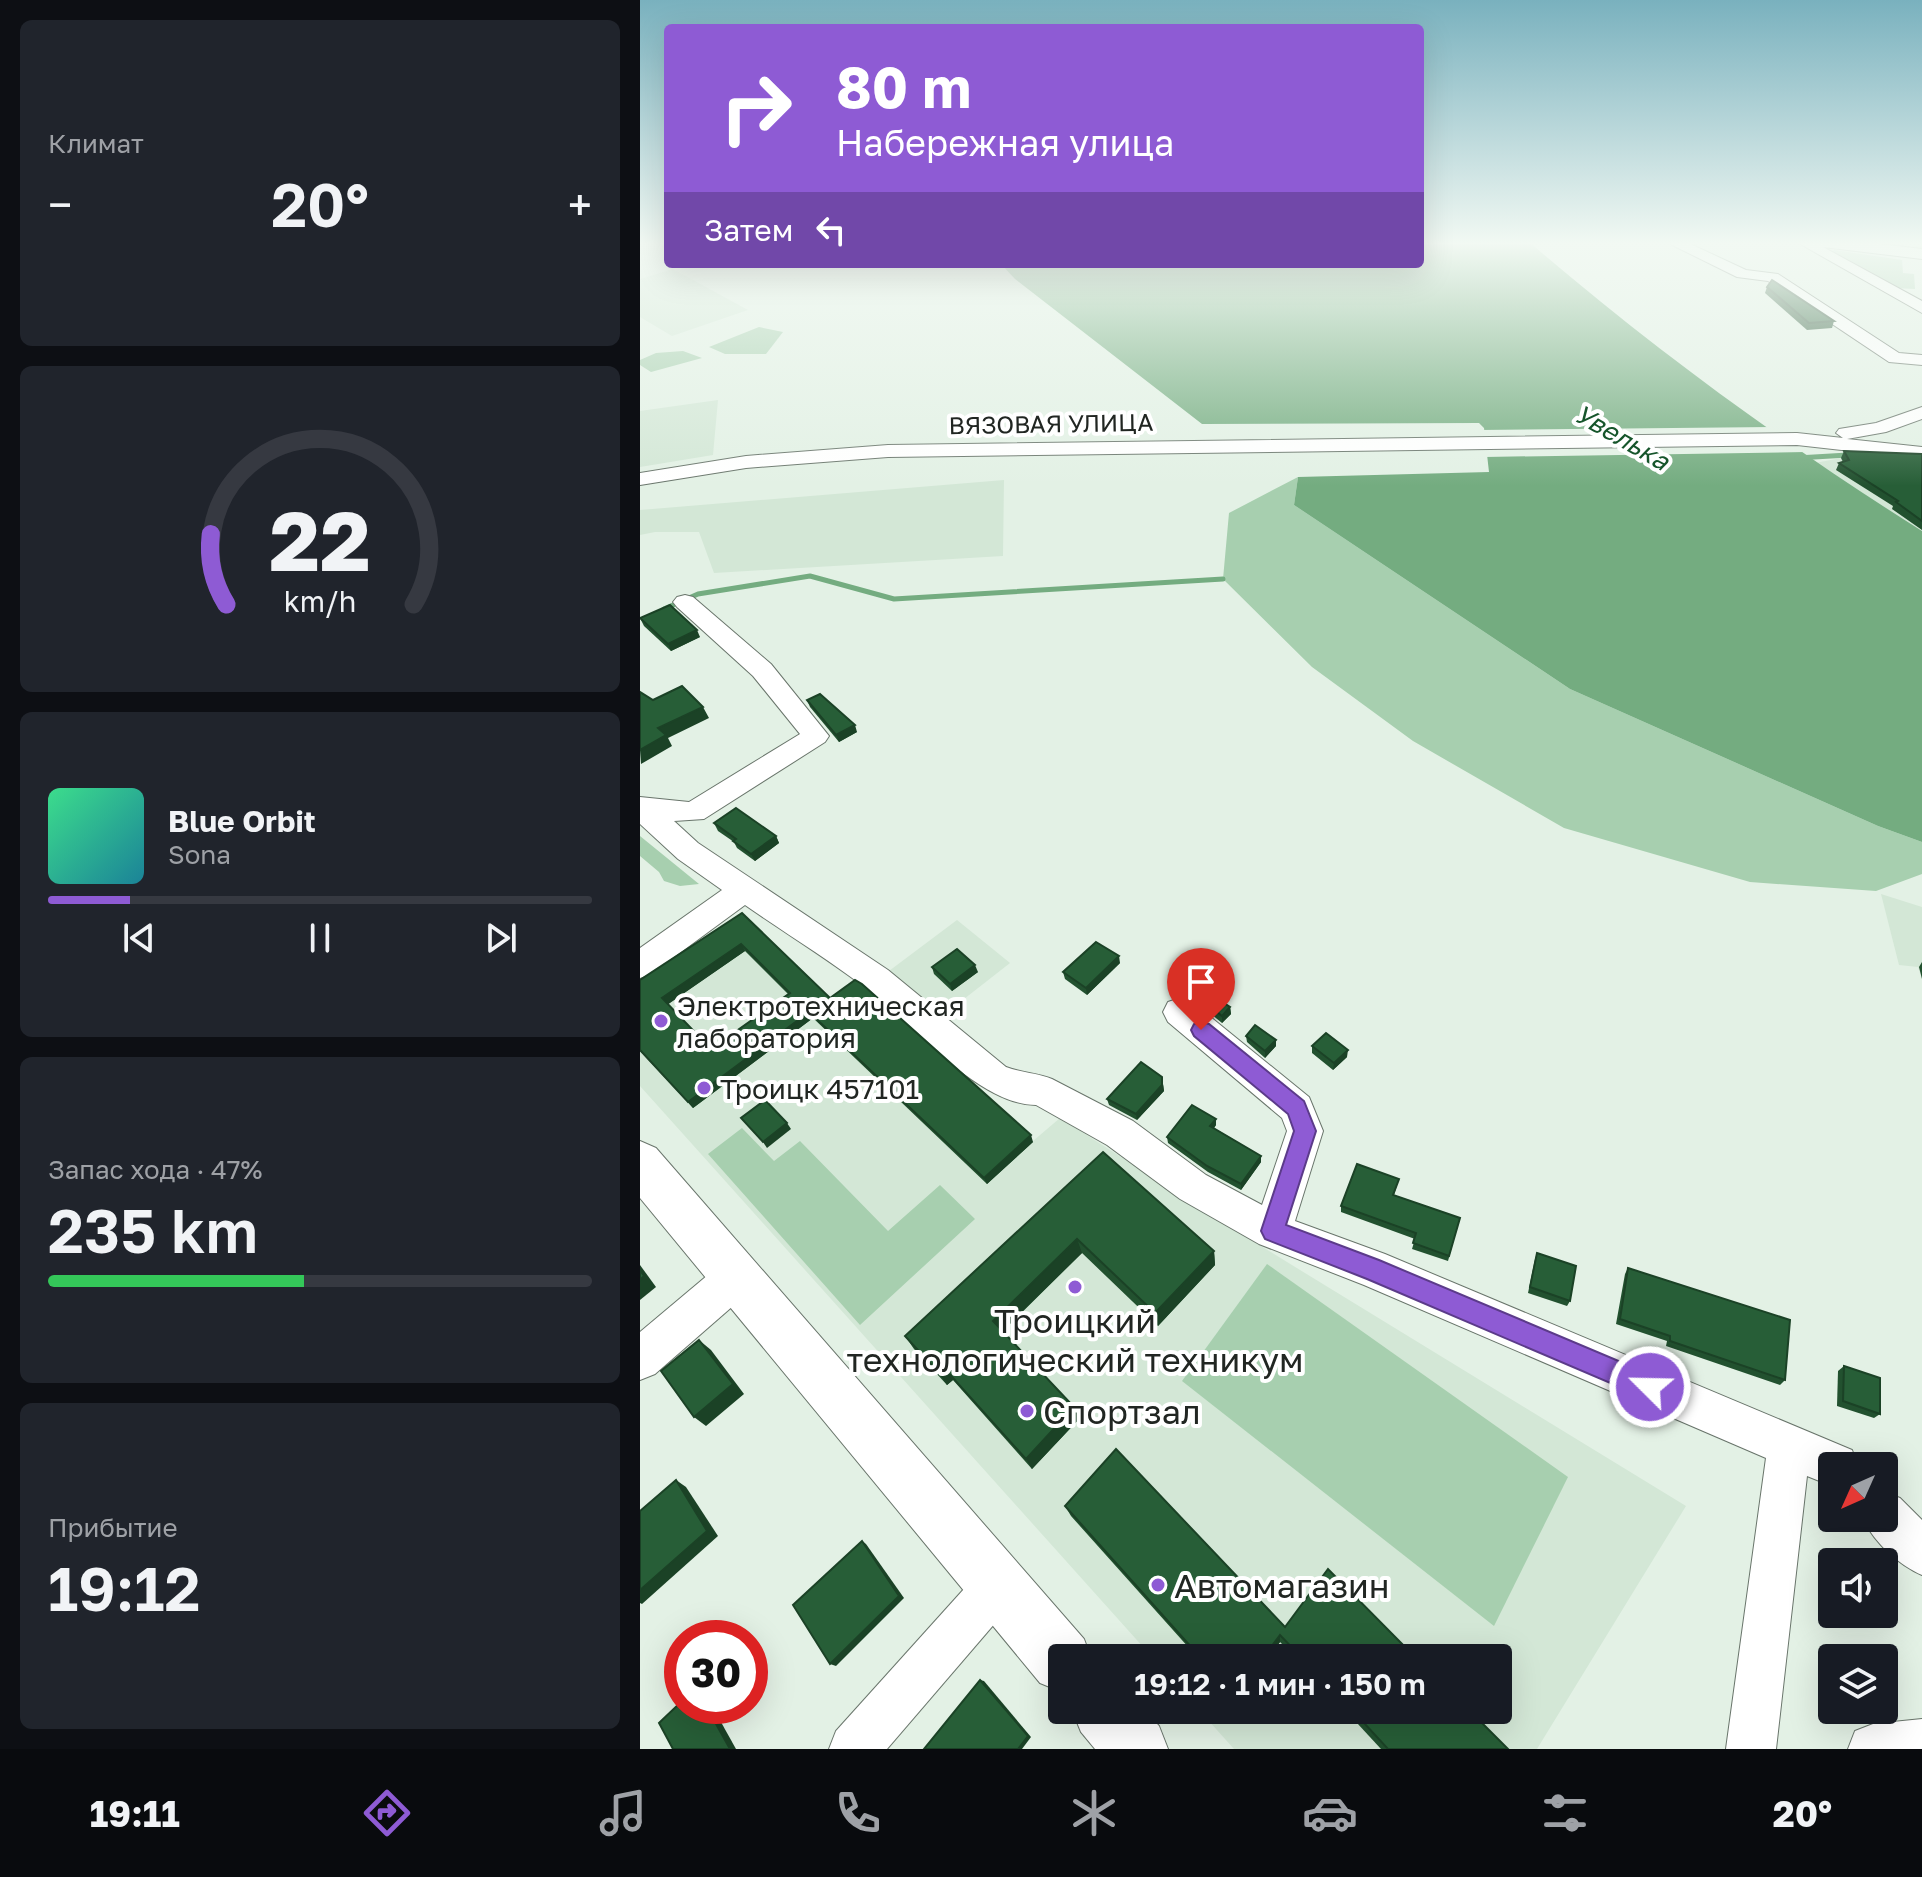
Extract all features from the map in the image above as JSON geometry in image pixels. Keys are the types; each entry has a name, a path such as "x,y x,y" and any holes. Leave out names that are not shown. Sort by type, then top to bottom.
{"main road":[{"path":"640,1163 1048,1644"},
{"path":"1115,1724 1136,1749"}],"street":[{"path":"1841,323 1891,356 1900,360 1922,360"},
{"path":"1797,439 1865,432 1922,413"},
{"path":"1797,439 1922,453"},
{"name":"ВЯЗОВАЯ УЛИЦА","path":"640,479 746,462 888,451 1797,439"},
{"path":"642,808 694,812 816,736 762,670 685,602"},
{"path":"642,808 688,851 877,979 994,1078 1024,1090 1040,1090 1120,1133 1193,1187 1273,1231 1371,1268 1818,1458"},
{"path":"688,851 694,812"},
{"path":"640,965 744,890"},
{"path":"1180,1012 1296,1108 1305,1131 1273,1231"},
{"path":"640,1359 735,1278"},
{"path":"1751,1749 1789,1446"},
{"path":"1898,1528 1922,1552"},
{"path":"854,1749 998,1585"},
{"path":"1873,1749 1922,1744"}],"shaded area":[{"path":"649,323 711,323 672,336"},
{"path":"759,327 783,332 766,354 725,354 709,347"},
{"path":"683,351 702,358 651,372 640,365 640,360 656,353"},
{"path":"718,400 713,455 640,467 640,411"},
{"path":"1841,458 1922,461 1922,531 1815,463"},
{"path":"1298,477 1294,505 1570,689 1878,826 1922,842 1922,874 1876,891 1750,882 1564,828 1413,741 1312,667 1223,579 1229,513"},
{"path":"1004,480 1003,556 714,573 699,532 640,535 640,510"},
{"path":"640,836 699,884 680,886 664,881 659,872 640,856"},
{"path":"1881,894 1922,907 1922,979 1918,967 1899,965"},
{"name":"Троицкий технологический техникум","path":"746,920 833,1005 1033,1141 1060,1118 1251,1240 1686,1506 1537,1749 1234,1749 1212,1724 1512,1724 1512,1644 1140,1644 640,1086 640,990"},
{"path":"957,920 1010,963 941,1017 889,971"},
{"path":"742,1128 774,1161 800,1141 888,1231 940,1185 975,1219 860,1325 708,1154"},
{"path":"1267,1264 1568,1477 1494,1626 1182,1381"}],"water":[{"name":"Увелька","path":"1071,323 1627,323 1720,394 1922,531 1922,842 1878,826 1570,689 1294,505 1298,477 1489,472 1484,428 1479,423 1202,424"}],"pier":[{"path":"1772,427 1805,452 1485,457 1480,430"}],"building":[{"path":"1844,451 1922,454 1922,521 1898,501 1839,463 1849,460"},
{"path":"670,605 697,630 668,644 640,618"},
{"path":"682,686 703,707 658,728 666,735 640,750 640,692 653,700"},
{"path":"820,694 855,725 836,735 807,700"},
{"path":"736,808 776,836 751,854 714,823"},
{"path":"742,913 830,998 855,980 862,984 1031,1135 984,1178 809,1012 688,1102 640,1050 640,980","holes":["741,944 790,993 711,1049 662,998"]},
{"path":"1096,942 1119,956 1086,988 1063,972"},
{"path":"957,949 975,965 950,984 932,967"},
{"path":"1201,988 1230,1007 1222,1016 1195,994"},
{"path":"1255,1025 1276,1040 1265,1051 1246,1036"},
{"path":"1326,1033 1348,1050 1334,1063 1312,1046"},
{"path":"1141,1062 1162,1077 1162,1085 1136,1114 1107,1099"},
{"path":"765,1100 787,1123 763,1142 741,1118"},
{"path":"1192,1105 1216,1119 1210,1126 1261,1156 1241,1184 1207,1166 1167,1137"},
{"path":"1103,1152 1214,1251 1155,1313 1077,1239 993,1321 1074,1407 1026,1459 944,1368 939,1373 905,1336"},
{"path":"1357,1164 1399,1179 1393,1195 1460,1218 1449,1256 1413,1243 1416,1233 1341,1206"},
{"path":"1537,1253 1576,1266 1570,1301 1530,1287"},
{"path":"1628,1268 1790,1320 1785,1380 1670,1341 1670,1336 1620,1319"},
{"path":"699,1340 733,1384 694,1417 661,1371"},
{"path":"1844,1366 1880,1378 1880,1414 1843,1401"},
{"path":"1116,1449 1285,1627 1328,1569 1402,1644 1289,1644 1280,1635 1273,1644 1188,1644 1065,1506"},
{"path":"676,1480 707,1531 640,1590 640,1511"},
{"path":"862,1541 899,1596 830,1664 793,1605"},
{"path":"980,1680 1028,1736 1018,1749 924,1749"},
{"path":"664,1718 664,1724 716,1724 730,1749 673,1749 659,1723"},
{"path":"1365,1724 1483,1724 1508,1749 1388,1749"}],"waterway":[{"path":"1797,458 1848,455"},
{"path":"664,609 698,594 810,576 894,599 1223,579"}],"place":[{"name":"Электротехническая лаборатория","path":"661,1021"},
{"name":"Троицк 457101","path":"704,1088"},
{"name":"Троицкий технологический техникум","path":"1075,1287"},
{"name":"Спортзал","path":"1027,1411"},
{"name":"Автомагазин","path":"1158,1585"}],"route":[{"path":"1201,1030 1296,1108 1305,1131 1273,1231 1371,1268 1650,1387"}]}
